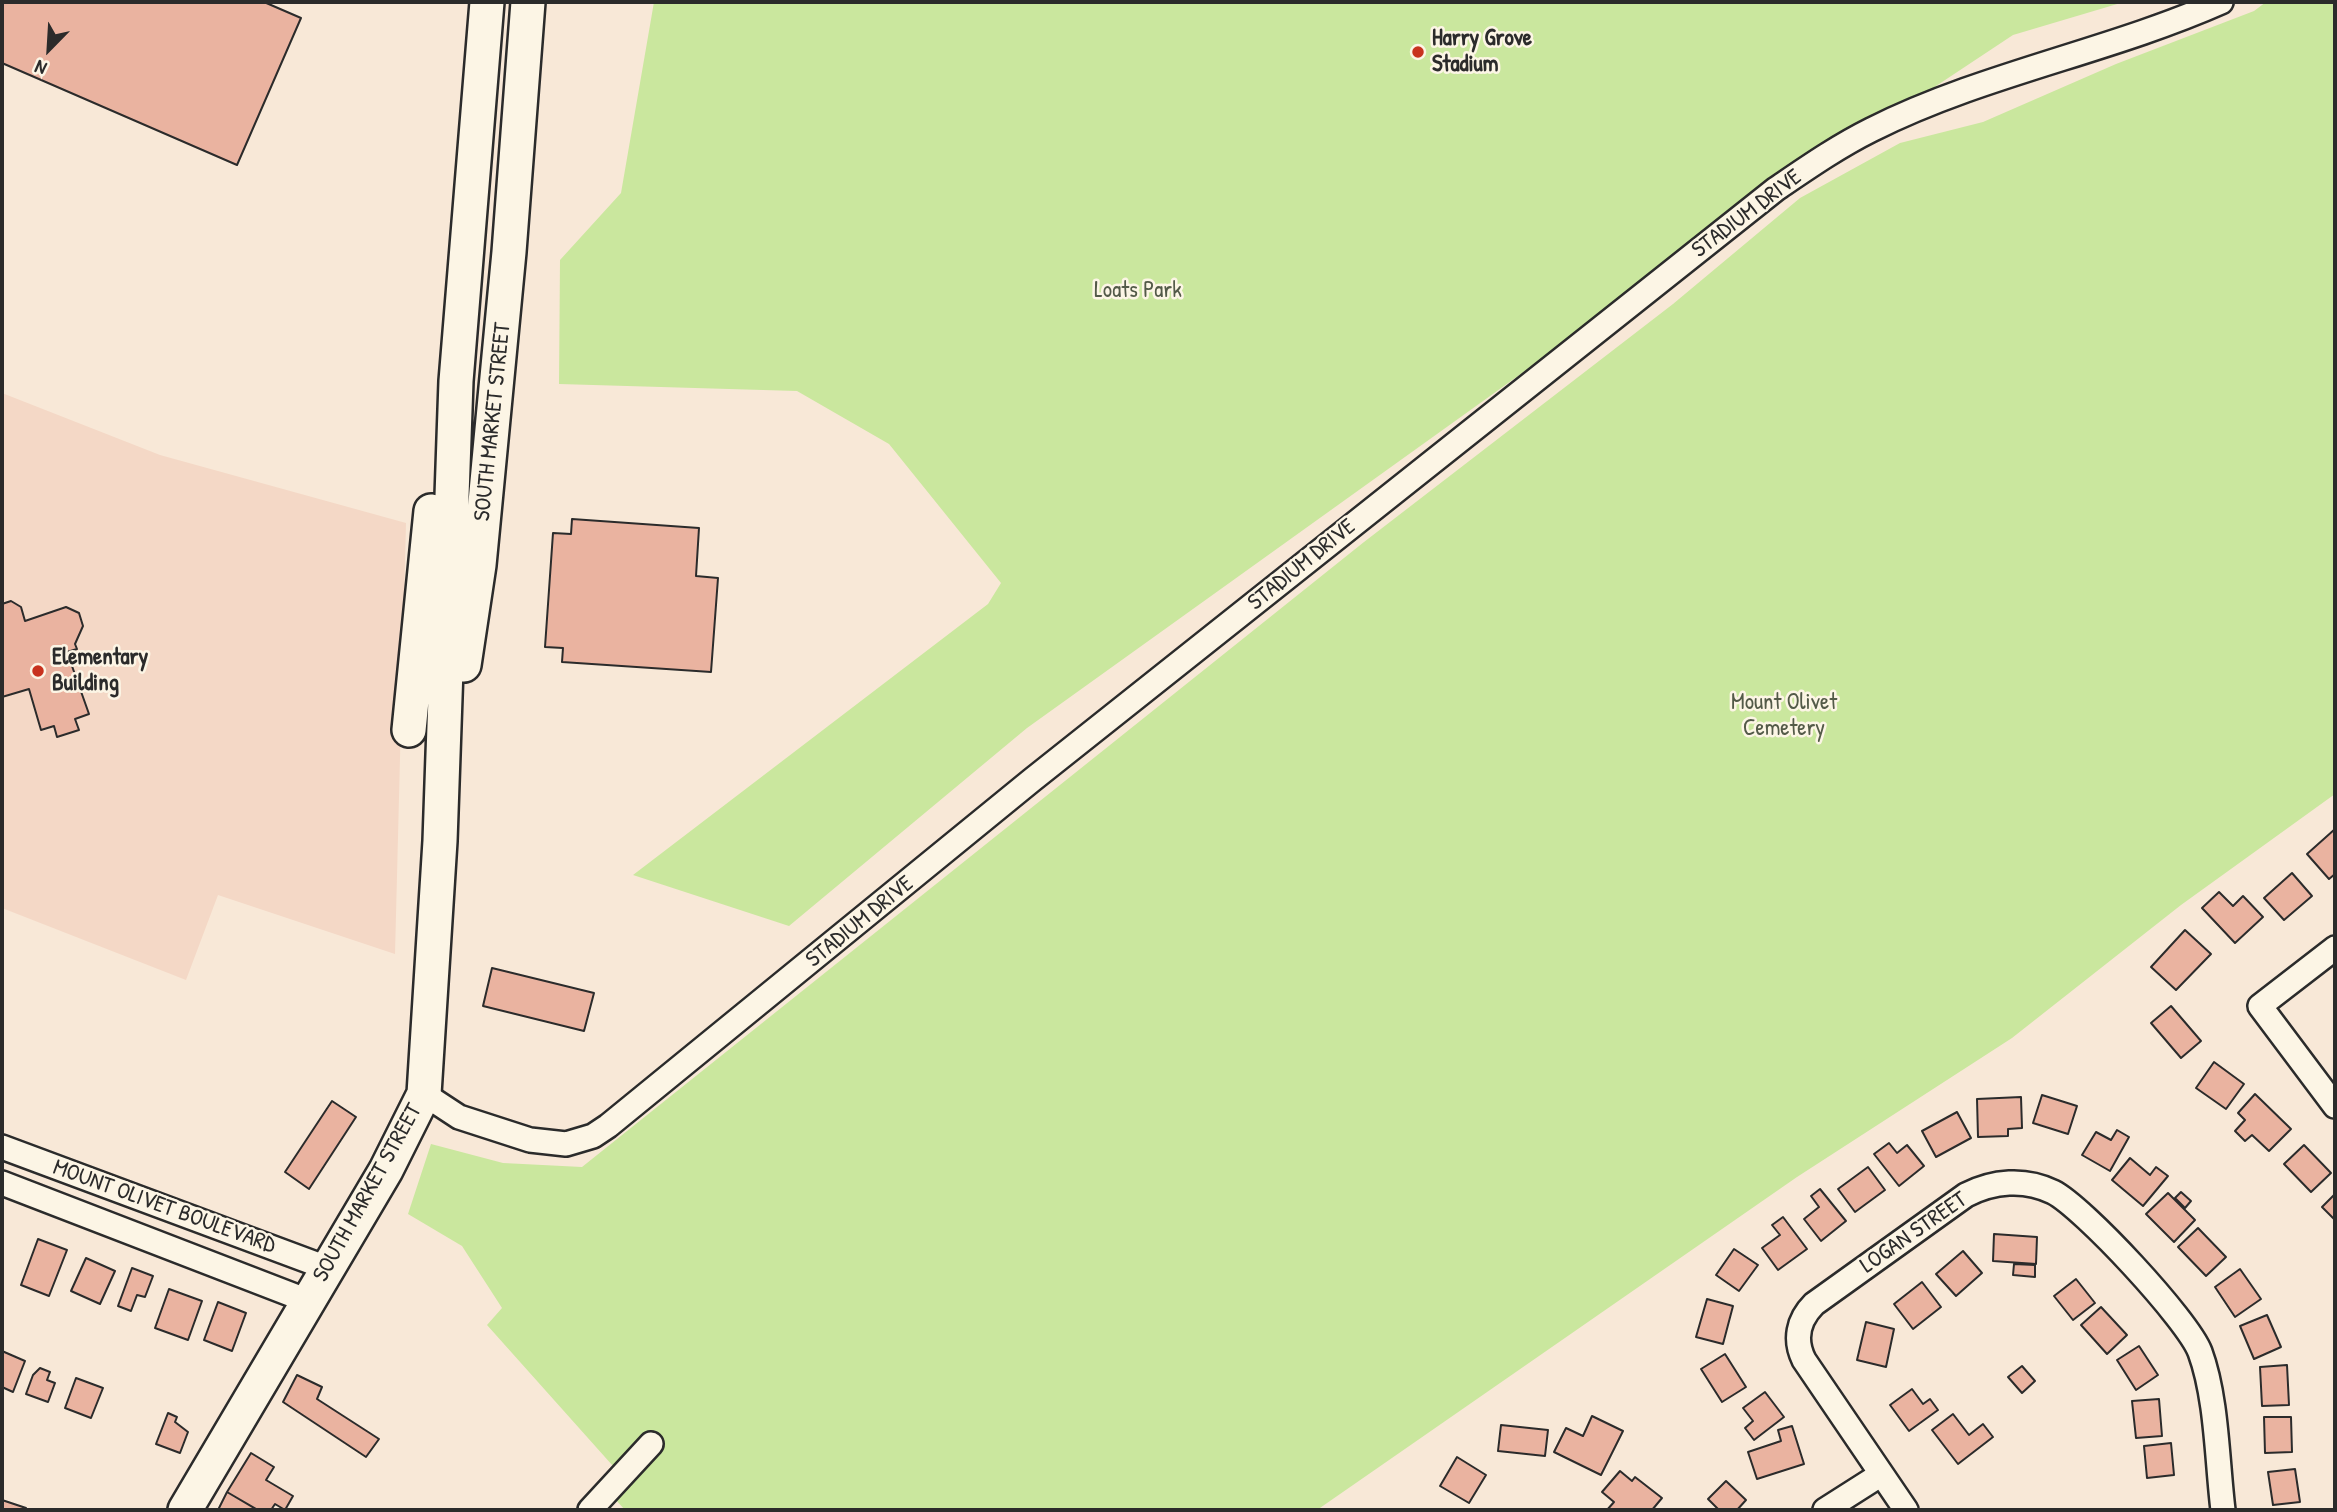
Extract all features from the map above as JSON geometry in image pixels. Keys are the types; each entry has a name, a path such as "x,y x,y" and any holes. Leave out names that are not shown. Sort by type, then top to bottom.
{"main road":[{"name":"SOUTH MARKET STREET","path":"185,1510 386,1170 424,1094 440,841 456,381 487,2"},
{"name":"SOUTH MARKET STREET","path":"440,841 479,565 509,252 520,74 528,2"},
{"path":"409,730 434,481 456,381"}],"street":[{"name":"STADIUM DRIVE","path":"424,1094 459,1116 530,1140 566,1144 601,1131 664,1083 1043,772 1787,182 1831,152 1872,129 1933,103 2221,2"},
{"path":"2335,948 2260,1006 2335,1106"},
{"name":"MOUNT OLIVET BOULEVARD","path":"2,1147 327,1268"},
{"name":"LOGAN STREET","path":"1906,1510 1804,1360 1798,1346 1801,1323 1814,1304 1966,1195 1997,1184 2020,1183 2052,1191 2071,1203 2189,1329 2200,1350 2207,1381 2223,1510"},
{"name":"MOUNT OLIVET BOULEVARD","path":"2,1184 308,1301"},
{"path":"590,1510 651,1444"},
{"path":"1825,1510 1880,1475"}],"shaded area":[{"path":"2,393 160,455 406,523 395,954 218,895 186,980 2,908"}],"green space":[{"name":"Loats Park","path":"654,2 2124,2 2013,35 1755,206 1027,728 789,926 633,875 988,604 1001,583 889,444 797,391 559,384 560,260 621,193"},
{"name":"Mount Olivet Cemetery","path":"2266,2 2335,2 2335,794 2181,905 2012,1038 1797,1177 1317,1510 625,1510 615,1499 621,1475 487,1325 502,1308 462,1246 408,1214 431,1144 503,1163 582,1167 1364,542 1673,304 1800,198 1900,143 1983,122 2116,64 2254,11"}],"building":[{"path":"2,2 264,2 301,18 237,165 2,63"},
{"path":"572,519 699,528 696,576 718,578 711,672 562,662 563,648 545,647 553,533 571,534"},
{"name":"Elementary Building","path":"11,601 21,607 25,621 66,607 79,613 83,626 75,644 77,649 67,652 89,714 75,719 79,730 57,737 54,726 41,730 29,689 2,697 2,604"},
{"path":"2335,829 2335,874 2329,879 2307,854"},
{"path":"2292,873 2312,896 2284,920 2264,898"},
{"path":"2219,892 2233,906 2243,896 2263,917 2235,943 2202,908"},
{"path":"2185,930 2211,954 2176,990 2151,967"},
{"path":"492,968 594,993 584,1031 483,1006"},
{"path":"2171,1006 2201,1041 2181,1058 2151,1023"},
{"path":"2214,1062 2244,1084 2226,1109 2196,1088"},
{"path":"2255,1094 2291,1129 2269,1151 2252,1135 2245,1141 2235,1131 2245,1120 2238,1113"},
{"path":"2042,1095 2077,1106 2068,1134 2033,1123"},
{"path":"2021,1097 2022,1128 2008,1129 2008,1136 1978,1137 1977,1099"},
{"path":"332,1101 356,1117 309,1189 285,1172"},
{"path":"1957,1112 1971,1138 1936,1157 1922,1131"},
{"path":"2117,1130 2129,1137 2110,1171 2082,1155 2096,1132 2111,1140"},
{"path":"1889,1143 1897,1153 1907,1145 1924,1166 1899,1186 1874,1154"},
{"path":"2304,1145 2331,1173 2311,1192 2284,1164"},
{"path":"2130,1158 2150,1175 2156,1167 2168,1176 2143,1206 2112,1180"},
{"path":"1868,1167 1885,1190 1855,1212 1838,1189"},
{"path":"1820,1189 1846,1221 1821,1241 1804,1219 1819,1207 1811,1196"},
{"path":"2181,1192 2191,1201 2185,1208 2175,1198"},
{"path":"2168,1193 2195,1220 2174,1242 2146,1214"},
{"path":"2335,1194 2335,1220 2322,1207"},
{"path":"1783,1217 1807,1249 1778,1270 1762,1248 1780,1235 1772,1225"},
{"path":"2198,1228 2226,1257 2206,1276 2178,1247"},
{"path":"1994,1234 2037,1237 2036,1264 1993,1261"},
{"path":"38,1239 67,1250 49,1296 21,1285"},
{"path":"1734,1249 1758,1265 1739,1291 1716,1275"},
{"path":"1963,1251 1982,1273 1956,1296 1936,1274"},
{"path":"86,1258 115,1271 100,1304 71,1291"},
{"path":"2014,1264 2035,1265 2035,1277 2013,1275"},
{"path":"132,1268 153,1276 145,1297 137,1295 131,1311 118,1306"},
{"path":"2240,1269 2261,1299 2235,1317 2215,1287"},
{"path":"2076,1279 2095,1303 2073,1320 2054,1296"},
{"path":"1922,1282 1941,1307 1913,1329 1894,1304"},
{"path":"169,1289 202,1301 188,1340 155,1328"},
{"path":"1707,1299 1733,1306 1723,1344 1696,1337"},
{"path":"218,1302 246,1313 232,1351 204,1340"},
{"path":"2101,1307 2127,1335 2107,1354 2081,1325"},
{"path":"2267,1315 2281,1347 2254,1359 2240,1326"},
{"path":"1866,1322 1894,1329 1886,1367 1857,1360"},
{"path":"2139,1346 2158,1375 2136,1390 2117,1360"},
{"path":"2,1351 25,1361 13,1392 2,1387"},
{"path":"1725,1354 1746,1387 1722,1402 1701,1369"},
{"path":"2287,1365 2289,1405 2262,1406 2260,1367"},
{"path":"2022,1366 2035,1381 2022,1393 2008,1377"},
{"path":"40,1368 50,1372 47,1380 55,1383 48,1402 26,1394 33,1375"},
{"path":"297,1375 322,1387 317,1399 379,1439 366,1457 283,1402"},
{"path":"76,1378 103,1388 91,1418 65,1408"},
{"path":"1912,1389 1923,1404 1930,1399 1938,1410 1909,1431 1890,1405"},
{"path":"1765,1392 1784,1417 1754,1440 1745,1428 1753,1421 1743,1408"},
{"path":"2159,1399 2162,1436 2136,1438 2132,1401"},
{"path":"168,1413 177,1417 175,1422 188,1432 180,1453 156,1444"},
{"path":"1953,1414 1969,1435 1983,1424 1993,1437 1958,1464 1932,1430"},
{"path":"1592,1416 1623,1431 1601,1475 1554,1452 1566,1428 1583,1436"},
{"path":"2264,1417 2291,1417 2292,1452 2265,1453"},
{"path":"1501,1425 1548,1430 1545,1456 1498,1451"},
{"path":"1792,1426 1804,1464 1757,1479 1748,1452 1781,1441 1778,1430"},
{"path":"2171,1443 2174,1475 2147,1478 2144,1446"},
{"path":"251,1453 274,1467 266,1480 293,1496 285,1510 275,1504 271,1510 258,1510 227,1492"},
{"path":"1457,1457 1486,1475 1469,1503 1440,1486"},
{"path":"2295,1469 2300,1502 2273,1505 2268,1472"},
{"path":"1620,1471 1632,1481 1635,1477 1662,1498 1652,1510 1607,1510 1614,1502 1602,1492"},
{"path":"1726,1481 1746,1500 1737,1510 1719,1510 1708,1499"},
{"path":"227,1492 254,1508 218,1510"},
{"path":"2,1500 26,1508 2,1510"}],"place":[{"name":"Harry Grove Stadium","path":"1418,52"},
{"name":"Elementary Building","path":"38,671"}]}
